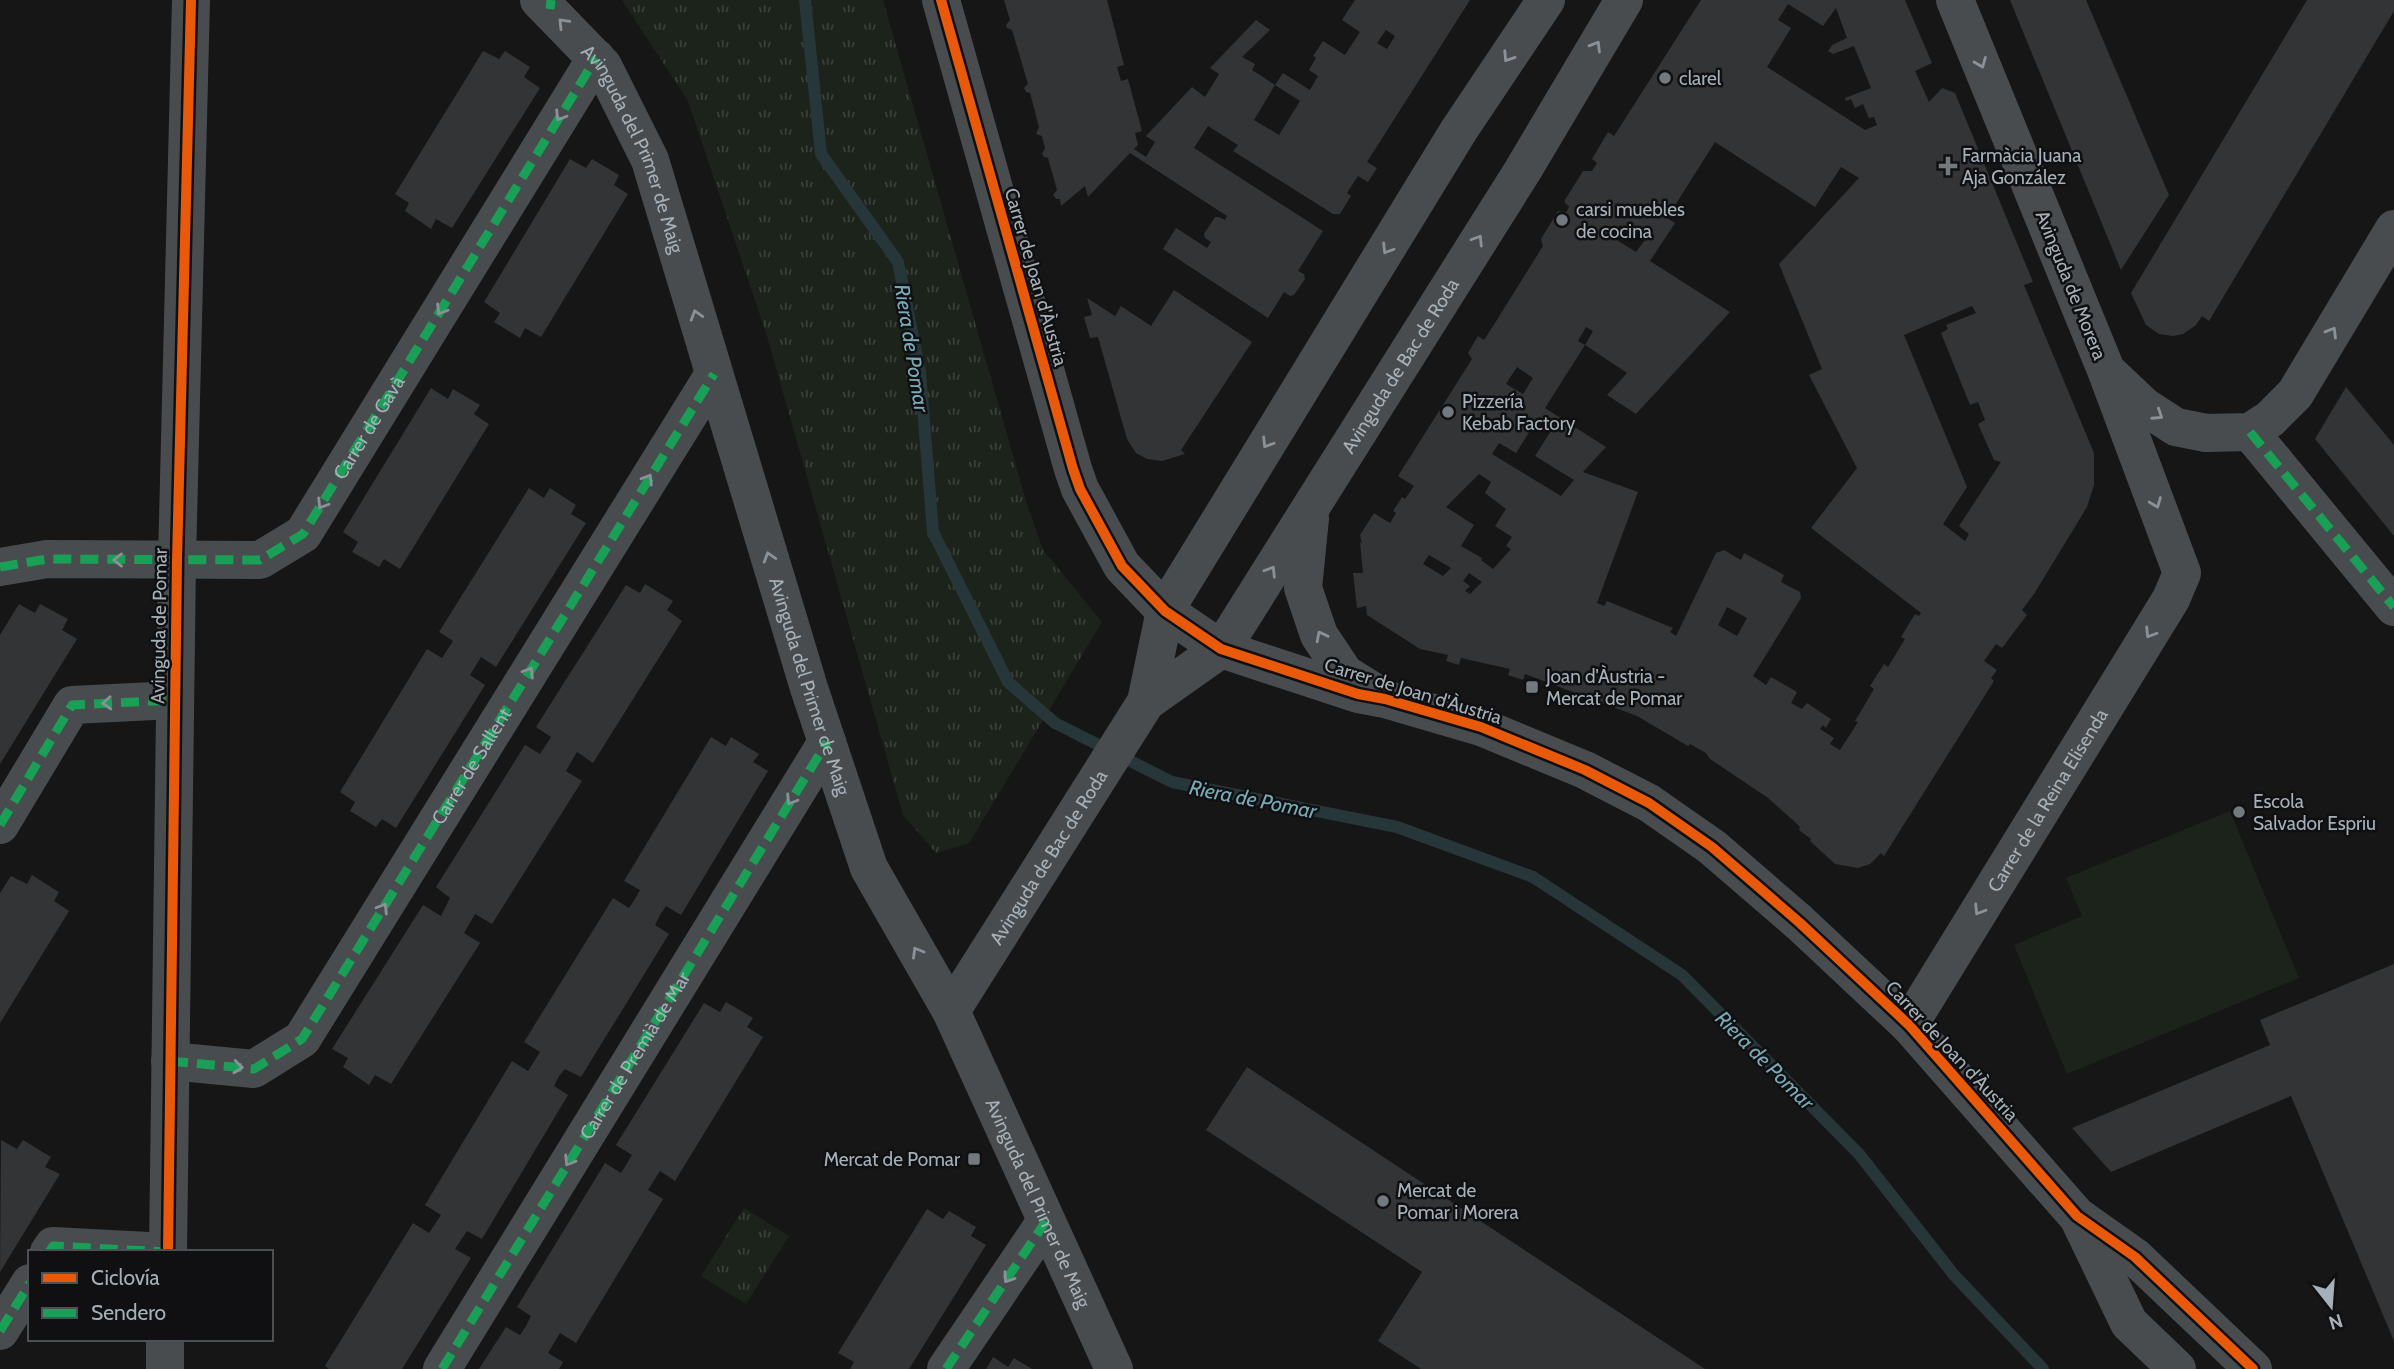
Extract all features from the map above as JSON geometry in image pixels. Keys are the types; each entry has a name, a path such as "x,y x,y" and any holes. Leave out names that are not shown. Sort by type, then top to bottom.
{"street":[{"name":"Avinguda de Pomar","path":"167,1250 177,560 191,0"},
{"name":"Avinguda del Primer de Maig","path":"538,0 603,66 650,160 827,742 869,867 951,1011 1114,1369"},
{"name":"Carrer de Joan d'Àustria","path":"941,0 1080,489 1122,566 1165,611 1220,649 1340,689 1481,727 1585,769 1649,803 1712,847 1800,923 1909,1025 2077,1216 2135,1257 2253,1369"},
{"name":"Avinguda de Bac de Roda","path":"951,1011 1146,702 1165,611 1460,131 1546,0"},
{"name":"Avinguda de Bac de Roda","path":"1146,702 1220,649 1523,170 1623,0"},
{"name":"Avinguda de Morera","path":"1955,0 2106,370 2182,573"},
{"name":"Carrer de Gavà","path":"0,567 47,559 260,559 303,534 596,58"},
{"path":"2106,370 2145,407 2176,427 2206,433 2250,432 2270,419 2295,394 2394,229"},
{"name":"Carrer de Sallent","path":"170,1061 254,1069 302,1039 714,373"},
{"path":"2250,432 2394,607"},
{"name":"Carrer de Joan d'Àustria","path":"1312,506 1306,541 1303,588 1319,635 1345,674 1385,699"},
{"name":"Carrer de la Reina Elisenda","path":"1909,1025 2171,599 2182,573"},
{"path":"0,825 72,705 175,700"},
{"name":"Carrer de Premià de Mar","path":"442,1369 827,742"},
{"name":"Carrer de Joan d'Àustria","path":"2077,1216 2129,1323 2177,1369"},
{"path":"946,1369 1046,1221"},
{"path":"51,1250 53,1246 129,1250"},
{"path":"0,1331 28,1286"},
{"path":"165,1369 166,1341"}],"green space":[{"path":"622,0 883,0 1026,501 1043,550 1102,622 969,843 936,853 903,815 767,336 688,101"},
{"path":"2230,811 2299,978 2067,1074 2014,945 2082,916 2066,878"},
{"path":"744,1208 789,1236 746,1304 701,1276"}],"building":[{"path":"1004,0 1107,0 1124,65 1117,67 1121,81 1128,79 1142,131 1135,133 1138,145 1134,149 1146,157 1155,142 1146,136 1192,87 1205,97 1219,74 1210,68 1256,20 1270,30 1242,57 1255,64 1252,70 1275,85 1283,73 1310,90 1318,76 1309,70 1316,58 1313,56 1323,41 1345,55 1360,32 1342,20 1355,0 1470,0 1367,162 1377,168 1368,182 1358,176 1347,193 1351,196 1340,214 1333,214 1233,151 1238,145 1208,126 1194,148 1323,231 1298,271 1304,274 1305,279 1294,295 1290,296 1284,292 1268,318 1163,249 1176,228 1207,248 1211,242 1204,234 1215,217 1225,220 1227,216 1130,153 1088,197 1085,186 1061,206 1060,199 1053,195 1057,190 1048,158 1042,154 1045,148 1042,136 1036,134 1039,127 1030,93 1024,88 1028,84 1012,30 1006,25 1010,20","holes":["1386,30 1395,36 1387,49 1377,43","1275,85 1300,101 1279,135 1254,120"]},
{"path":"1701,0 1905,0 1932,63 1915,71 1929,102 1942,88 1955,93 2033,282 2024,285 2094,453 2094,485 2087,507 2022,610 2027,615 2002,648 1996,644 1984,661 1997,670 1991,678 1994,681 1884,856 1881,853 1870,864 1858,868 1835,864 1768,798 1710,759 1706,753 1690,744 1688,746 1637,716 1525,674 1523,680 1508,675 1510,669 1461,658 1459,665 1446,661 1448,655 1420,649 1367,615 1366,606 1357,608 1353,573 1363,573 1360,535 1374,513 1390,523 1396,513 1393,511 1402,497 1405,499 1414,486 1398,476 1472,359 1468,353 1478,336 1484,340 1495,323 1543,246 1541,239 1558,211 1566,212 1568,209 1565,200 1583,171 1592,171 1597,163 1592,159 1608,132 1614,136","holes":["1788,4 1823,26 1836,8 1847,38 1832,45 1828,51 1833,54 1854,46 1871,88 1845,98 1846,101 1851,99 1855,108 1863,104 1869,118 1874,117 1877,125 1865,130 1767,67 1791,28 1778,20","1715,142 1815,207 1841,167 1859,178 1779,264 1822,369 1809,375 1857,468 1811,528 1921,613 1919,616 1915,614 1901,637 1905,639 1888,667 1884,664 1870,686 1874,689 1840,750 1830,744 1834,738 1820,729 1823,725 1826,728 1831,719 1807,703 1802,709 1791,703 1797,692 1771,677 1766,685 1753,676 1801,598 1800,592 1781,582 1784,575 1744,553 1741,560 1724,550 1716,553 1676,636 1670,632 1673,628 1607,601 1604,606 1597,603 1638,492 1583,472 1606,447 1545,408 1585,345 1627,373 1607,395 1636,414 1730,312 1650,261 1675,223 1667,218","1620,225 1645,240 1636,252 1612,237","1972,306 1976,313 1946,325 1948,329 1941,333 1970,405 1978,402 1985,420 1978,424 1994,460 2001,462 1959,526 1969,534 1965,541 1943,524 1967,487 1904,335","1586,327 1593,331 1585,345 1578,341","1517,367 1533,378 1523,394 1506,384","1539,417 1554,426 1535,456 1574,480 1561,496 1492,454 1499,443 1516,453","1479,474 1491,482 1485,493 1506,509 1495,526 1512,537 1506,546 1511,549 1493,569 1481,560 1482,558 1461,546 1474,525 1446,507","1429,555 1451,568 1443,576 1423,564","1469,573 1482,582 1470,594 1465,591 1470,586 1463,581","1727,607 1747,618 1737,636 1718,625"]},
{"path":"2010,0 2086,0 2169,195 2121,270"},
{"path":"2307,0 2394,0 2394,11 2209,321 2202,316 2196,325 2183,334 2159,334 2146,325 2131,293"},
{"path":"483,51 499,59 505,51 530,67 524,77 540,88 452,228 436,219 431,229 405,211 409,203 395,194"},
{"path":"570,159 586,168 592,159 619,175 614,185 628,194 541,337 525,328 520,338 494,322 500,313 484,302"},
{"path":"1174,290 1252,342 1181,450 1185,454 1162,461 1147,459 1136,453 1127,439 1098,337 1090,338 1084,317 1092,315 1087,298 1115,316 1121,306 1151,326"},
{"path":"2346,387 2394,445 2394,536 2315,439"},
{"path":"431,388 448,399 453,389 480,405 474,414 489,424 400,569 384,559 379,567 352,552 358,542 343,532"},
{"path":"529,488 544,498 550,488 576,505 571,514 586,523 496,667 481,657 470,675 485,685 396,828 382,819 376,827 350,811 355,802 340,792 427,649 442,658 453,641 439,632"},
{"path":"645,584 673,601 667,610 682,621 593,763 577,752 566,771 582,781 492,924 475,914 464,933 480,943 391,1084 375,1075 369,1085 343,1067 348,1058 332,1049 423,905 441,916 450,898 436,887 525,745 540,754 551,737 536,727 626,585 640,593"},
{"path":"19,604 35,613 40,604 68,619 62,630 77,639 0,764 0,635"},
{"path":"711,737 726,746 731,737 759,754 753,762 768,771 681,915 666,906 660,915 655,925 669,934 581,1077 565,1069 559,1076 554,1086 568,1095 482,1239 467,1231 455,1249 471,1258 402,1369 329,1369 325,1366 413,1223 429,1233 441,1215 425,1205 512,1061 528,1071 540,1052 524,1042 613,898 629,908 635,899 640,890 624,881"},
{"path":"32,875 59,892 54,901 69,911 0,1023 0,893 11,876 27,884"},
{"path":"2394,964 2394,1341 2291,1096 2111,1172 2072,1128 2270,1045 2260,1020"},
{"path":"726,1002 753,1018 747,1027 763,1037 675,1181 660,1171 648,1190 663,1199 576,1343 560,1333 548,1353 563,1362 559,1369 479,1369 506,1327 520,1335 526,1326 531,1316 517,1307 605,1163 621,1173 632,1155 616,1145 704,1003 720,1012"},
{"name":"Mercat de Pomar i Morera","path":"1247,1067 1705,1369 1421,1369 1378,1341 1422,1272 1206,1130"},
{"path":"1,1140 17,1149 23,1140 51,1157 45,1167 60,1174 0,1272"},
{"path":"927,1209 943,1219 949,1211 976,1227 971,1236 986,1245 909,1369 850,1369 854,1362 838,1353"},
{"path":"993,1357 1008,1367 1014,1358 1032,1369 986,1369"}],"waterway":[{"name":"Riera de Pomar","path":"805,0 821,154 898,262 920,372 933,532 1008,682 1055,723 1172,782 1397,827 1533,877 1682,975 1859,1154 1954,1275 2043,1369"}],"marked path":[{"path":"550,9 551,0"},
{"path":"0,567 47,559 260,560 303,534 596,58"},
{"path":"170,1061 254,1069 302,1039 714,374"},
{"path":"2250,432 2394,607"},
{"path":"0,825 72,705 175,700"},
{"path":"442,1369 827,742"},
{"path":"946,1369 1046,1221"},
{"path":"50,1250 53,1246 129,1250"},
{"path":"0,1331 28,1286"}],"cycle path":[{"path":"168,1250 177,560 191,0"},
{"path":"941,0 1080,489 1122,566 1165,611 1221,649 1358,694 1385,699 1481,727 1585,770 1649,803 1712,847 1800,923 1909,1025 2077,1216 2135,1257 2253,1369"}],"place":[{"name":"clarel","path":"1665,78"},
{"name":"Farmàcia Juana Aja González","path":"1948,166"},
{"name":"carsi muebles de cocina","path":"1562,220"},
{"name":"Pizzería Kebab Factory","path":"1448,412"},
{"name":"Joan d'Àustria - Mercat de Pomar","path":"1532,687"},
{"name":"Escola Salvador Espriu","path":"2239,812"},
{"name":"Mercat de Pomar","path":"974,1159"},
{"name":"Mercat de Pomar i Morera","path":"1383,1201"}]}
